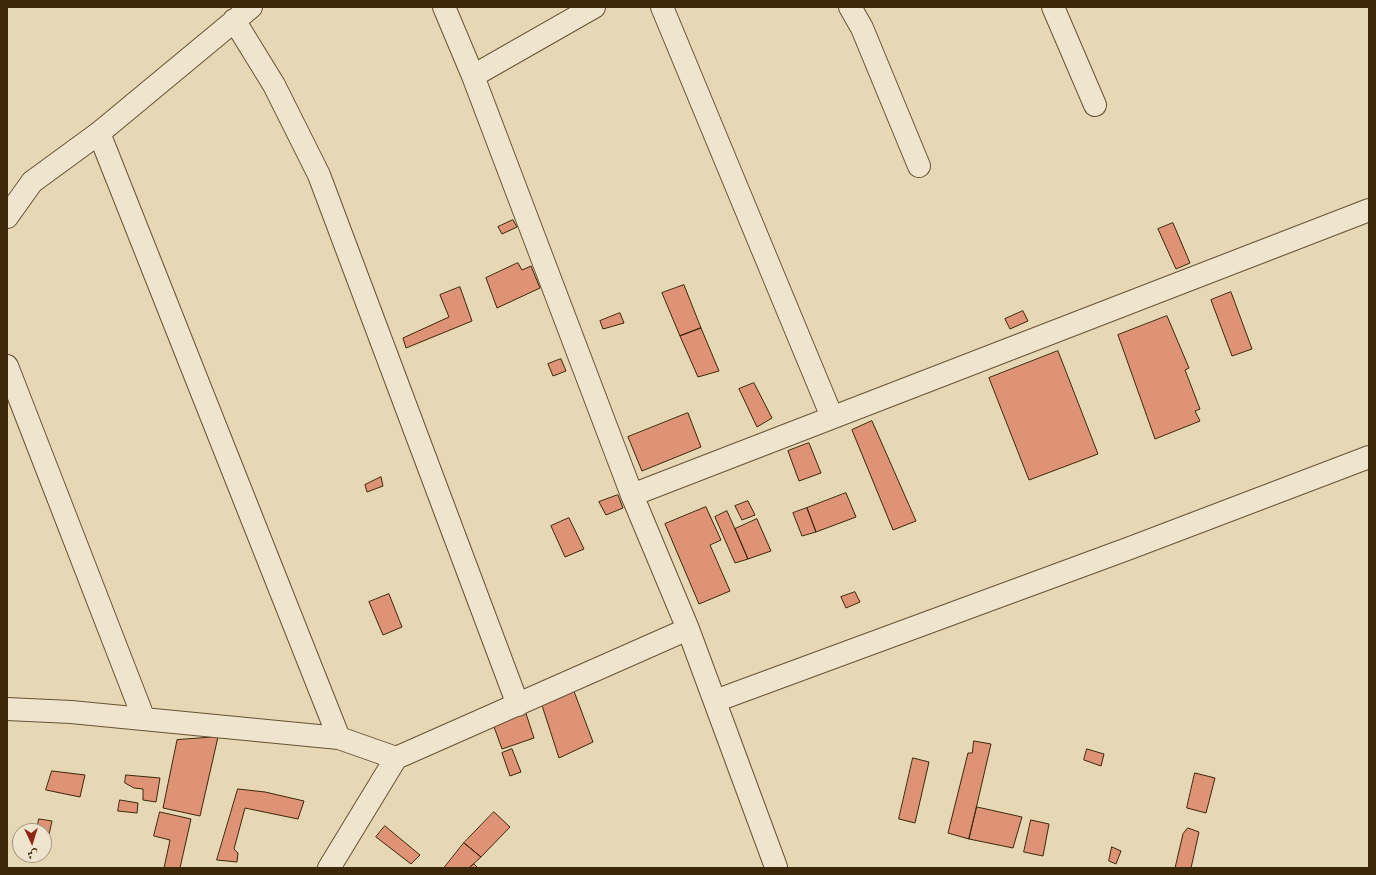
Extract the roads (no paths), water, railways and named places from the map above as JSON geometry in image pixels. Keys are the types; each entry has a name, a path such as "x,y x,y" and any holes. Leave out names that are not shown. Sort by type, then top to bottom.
{"street":[{"path":"7,217 32,182 100,133 251,7"},
{"path":"444,7 473,76 632,495 688,629 778,868"},
{"path":"473,76 594,7"},
{"path":"662,7 832,417"},
{"path":"850,7 862,28 919,166"},
{"path":"1053,7 1095,105"},
{"path":"234,20 274,85 319,175 518,705"},
{"path":"100,133 339,738"},
{"path":"632,495 1369,210"},
{"path":"7,366 144,719"},
{"path":"715,701 1130,548 1369,457"},
{"path":"329,868 396,758 688,629"},
{"path":"7,709 144,719 339,738 396,758"}]}
